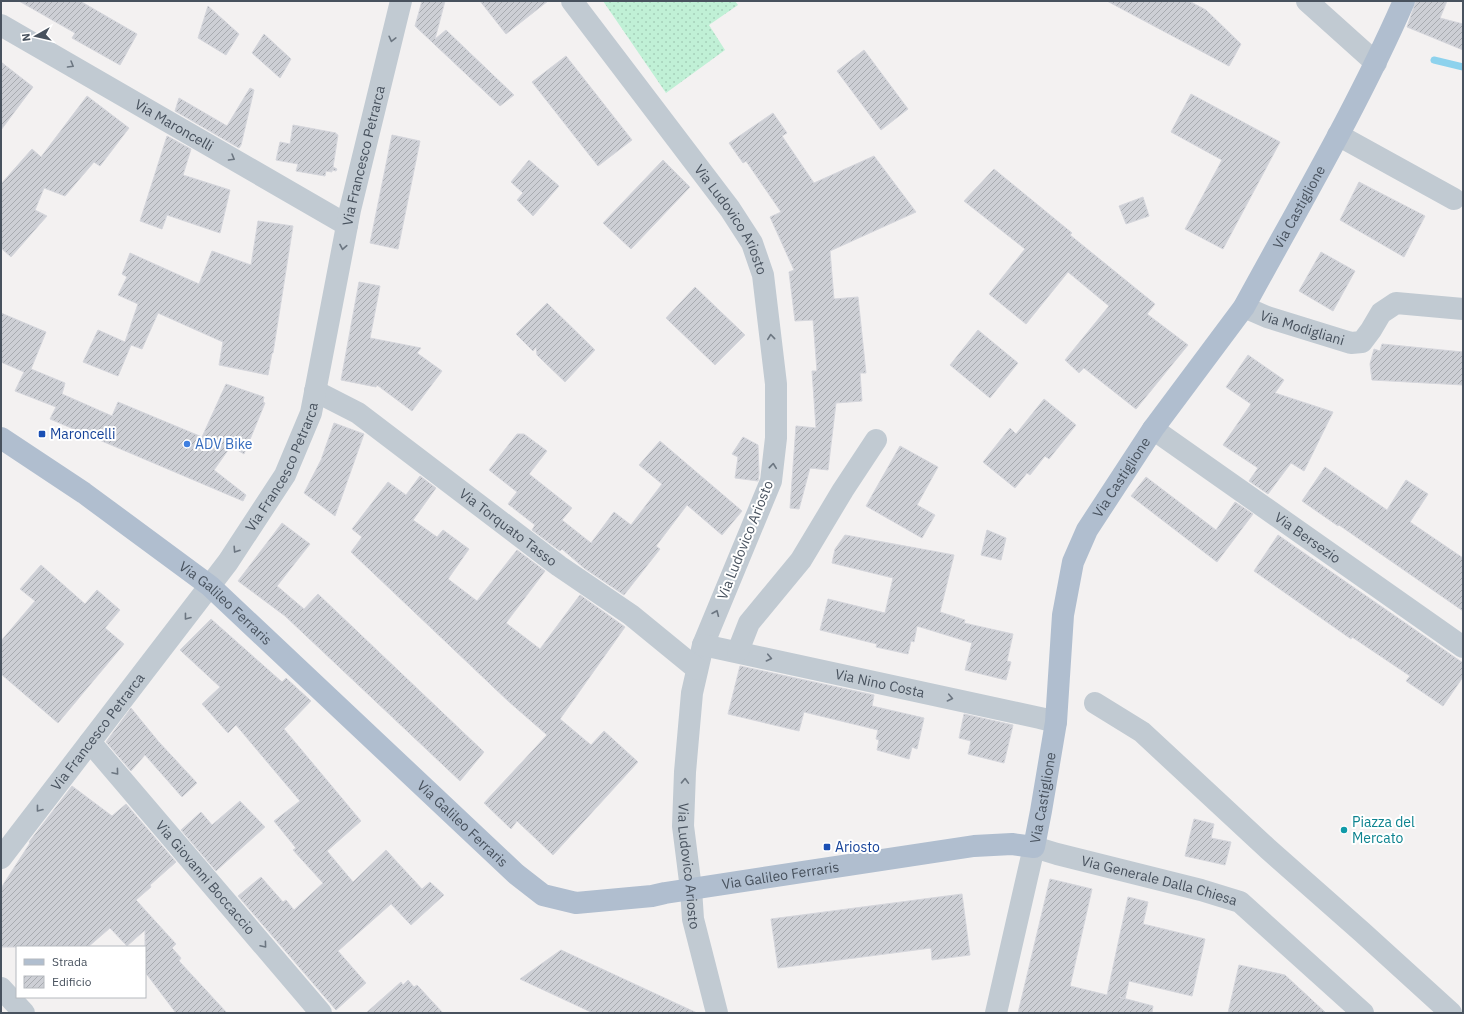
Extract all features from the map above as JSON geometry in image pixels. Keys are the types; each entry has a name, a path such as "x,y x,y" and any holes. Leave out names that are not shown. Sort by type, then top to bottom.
{"main road":[{"name":"Via Castiglione","path":"1034,847 1056,722 1063,616 1073,562 1087,530 1153,429 1244,308 1376,63 1404,1"},
{"name":"Via Galileo Ferraris","path":"1,438 84,493 210,586 516,874 543,895 576,903 652,896 974,846 1012,844 1034,847"}],"street":[{"name":"Via Francesco Petrarca","path":"1,858 228,562 285,475 311,413 347,225 401,1"},
{"name":"Via Ludovico Ariosto","path":"572,1 730,209 752,243 763,275 776,384 776,438 771,481 703,644 692,692 685,772 683,819 693,919 717,1013"},
{"path":"1307,1 1376,63"},
{"name":"Via Maroncelli","path":"1,24 347,225"},
{"path":"1338,135 1454,199"},
{"name":"Via Modigliani","path":"1244,308 1351,343 1362,342 1381,313 1396,303 1463,309"},
{"name":"Via Torquato Tasso","path":"315,391 358,413 560,566 631,615 697,669"},
{"name":"Via Bersezio","path":"1153,429 1463,647"},
{"path":"738,651 749,623 801,560 843,490 876,440"},
{"name":"Via Nino Costa","path":"703,644 1056,722"},
{"path":"1095,703 1142,732 1268,849 1451,1013"},
{"name":"Via Giovanni Boccaccio","path":"90,742 321,1013"},
{"name":"Via Castiglione","path":"996,1013 1034,847"},
{"name":"Via Generale Dalla Chiesa","path":"1034,847 1201,890 1240,902 1363,1013"},
{"path":"1,988 24,1013"}],"green space":[{"path":"603,1 735,1 738,5 709,25 725,50 666,93"}],"building":[{"path":"19,1 80,1 137,34 120,65 72,38 75,33"},
{"path":"422,1 445,1 435,39 446,30 514,95 500,106 415,26"},
{"path":"480,1 548,1 506,34"},
{"path":"1107,1 1189,1 1206,10 1241,44 1229,66"},
{"path":"1416,1 1447,1 1440,18 1463,24 1463,50 1407,27"},
{"path":"208,6 239,34 226,55 198,38"},
{"path":"264,34 291,59 280,78 252,53"},
{"path":"864,50 908,109 881,130 837,71"},
{"path":"566,56 632,140 598,166 532,82"},
{"path":"1,62 33,87 1,130"},
{"path":"250,88 254,90 239,148 175,111 179,98 227,126"},
{"path":"1191,94 1280,142 1223,249 1185,229 1222,160 1171,132"},
{"path":"87,96 129,128 100,166 94,162 65,196 44,188 35,210 47,216 11,257 1,248 1,184 32,149 41,157"},
{"path":"773,113 787,133 782,136 814,183 874,156 916,212 830,251 834,299 858,297 866,373 860,373 862,401 836,403 828,470 810,468 799,509 790,508 796,426 816,428 812,371 817,371 813,320 795,321 789,272 794,270 770,217 781,212 746,161 743,163 729,143"},
{"path":"293,125 336,133 338,135 333,167 337,169 336,171 326,171 325,176 296,171 298,164 276,160 280,142 290,144"},
{"path":"392,135 420,141 398,249 370,243"},
{"path":"167,136 191,149 183,175 230,190 220,233 167,215 162,229 140,221"},
{"path":"529,160 559,186 533,216 517,200 523,193 511,182"},
{"path":"663,160 690,187 631,249 603,223"},
{"path":"994,169 1072,233 1070,235 1155,304 1147,314 1188,345 1136,409 1084,368 1079,373 1065,360 1109,306 1068,272 1026,324 989,294 1025,249 964,201"},
{"path":"1359,182 1425,216 1404,257 1340,220"},
{"path":"1143,197 1149,216 1126,224 1119,206"},
{"path":"258,221 293,226 273,353 268,375 219,365 223,342 158,313 142,349 131,345 118,376 83,362 98,330 125,342 138,304 118,295 127,277 122,274 130,253 199,284 212,251 251,265"},
{"path":"1321,252 1355,271 1333,311 1299,291"},
{"path":"359,282 380,286 370,338 421,348 417,353 442,371 412,411 377,385 376,387 341,380"},
{"path":"695,287 745,335 715,365 666,318"},
{"path":"547,303 595,350 565,382 537,355 536,347 533,351 516,334"},
{"path":"1,313 46,332 31,369 65,383 62,394 112,416 118,402 202,437 226,384 264,397 263,402 265,403 244,454 231,446 214,470 246,495 243,501 50,419 56,407 15,391 24,372 1,362"},
{"path":"978,330 1018,363 990,398 950,365"},
{"path":"1382,344 1463,352 1463,385 1372,380 1370,364 1374,349 1380,351"},
{"path":"1248,355 1284,380 1275,393 1333,412 1304,471 1291,463 1268,494 1249,481 1258,468 1223,445 1251,404 1226,387"},
{"path":"1044,399 1076,425 1049,459 1045,456 1030,475 1027,473 1015,488 983,462 1010,428 1016,434"},
{"path":"334,423 364,434 335,516 304,493 321,460"},
{"path":"517,434 524,434 547,451 529,474 572,508 562,520 591,543 614,512 631,525 662,484 639,465 660,441 742,511 722,535 687,505 656,546 660,549 624,595 584,568 562,549 560,551 532,530 535,525 508,504 517,492 489,470"},
{"path":"743,437 758,445 758,481 735,478 738,457 732,454"},
{"path":"900,446 938,467 917,505 935,515 922,538 866,506"},
{"path":"1325,467 1387,510 1406,480 1428,494 1410,522 1463,558 1463,611 1302,501"},
{"path":"420,476 436,488 413,520 437,537 443,530 469,549 448,579 477,601 517,550 545,571 506,623 540,649 580,595 625,627 560,719 591,745 604,731 638,762 553,855 517,821 511,829 484,803 547,735 508,701 351,552 362,537 352,529 388,482 406,495"},
{"path":"1146,477 1216,530 1235,502 1253,514 1217,562 1131,496"},
{"path":"282,523 310,544 277,586 304,609 318,594 484,752 460,781 285,616 238,581"},
{"path":"987,530 1006,538 1001,560 981,555"},
{"path":"845,535 954,555 940,612 965,620 964,623 1013,634 1007,661 1011,662 1006,680 965,670 972,643 917,626 914,642 911,641 908,654 876,647 877,644 820,630 828,599 885,613 893,578 832,563 835,549"},
{"path":"1278,535 1463,663 1463,677 1443,706 1406,681 1410,676 1352,637 1351,639 1254,571"},
{"path":"41,565 85,604 97,590 120,610 105,628 124,644 58,723 1,674 1,641 35,601 20,589"},
{"path":"211,619 282,682 286,678 311,701 284,729 361,821 327,851 353,882 386,850 422,889 430,882 444,895 411,925 391,904 338,951 366,983 336,1010 238,896 261,877 283,902 286,900 294,910 323,883 293,850 296,848 274,821 300,801 236,725 228,733 202,704 220,687 180,650"},
{"path":"740,666 874,695 872,706 924,718 917,749 912,747 909,759 877,750 879,740 876,739 878,730 804,712 799,731 728,714"},
{"path":"131,708 158,741 197,783 182,797 145,755 131,771 106,742"},
{"path":"964,714 1013,725 1004,763 968,754 971,741 959,738"},
{"path":"72,786 112,816 126,804 176,862 150,885 151,887 136,900 176,944 172,948 181,958 179,961 227,1013 176,1013 146,973 145,930 127,946 110,928 89,946 1,947 1,888 30,843 29,842"},
{"path":"240,801 265,827 216,871 181,830 201,812 212,825"},
{"path":"1194,819 1214,824 1211,838 1231,842 1225,865 1185,856"},
{"path":"1050,879 1092,889 1070,986 1107,995 1128,897 1148,902 1143,924 1205,939 1192,996 1129,981 1125,999 1153,1006 1152,1013 1018,1013"},
{"path":"962,894 970,955 932,960 931,948 778,968 771,919"},
{"path":"561,950 697,1013 593,1013 520,979"},
{"path":"1239,965 1285,975 1326,1013 1228,1013"},
{"path":"408,980 414,987 417,985 443,1013 366,1013 401,982 403,985"}],"waterway":[{"path":"1434,60 1463,67"}],"place":[{"name":"Maroncelli","path":"42,434"},
{"name":"ADV Bike","path":"187,444"},
{"name":"Piazza del Mercato","path":"1344,830"},
{"name":"Ariosto","path":"827,847"}]}
